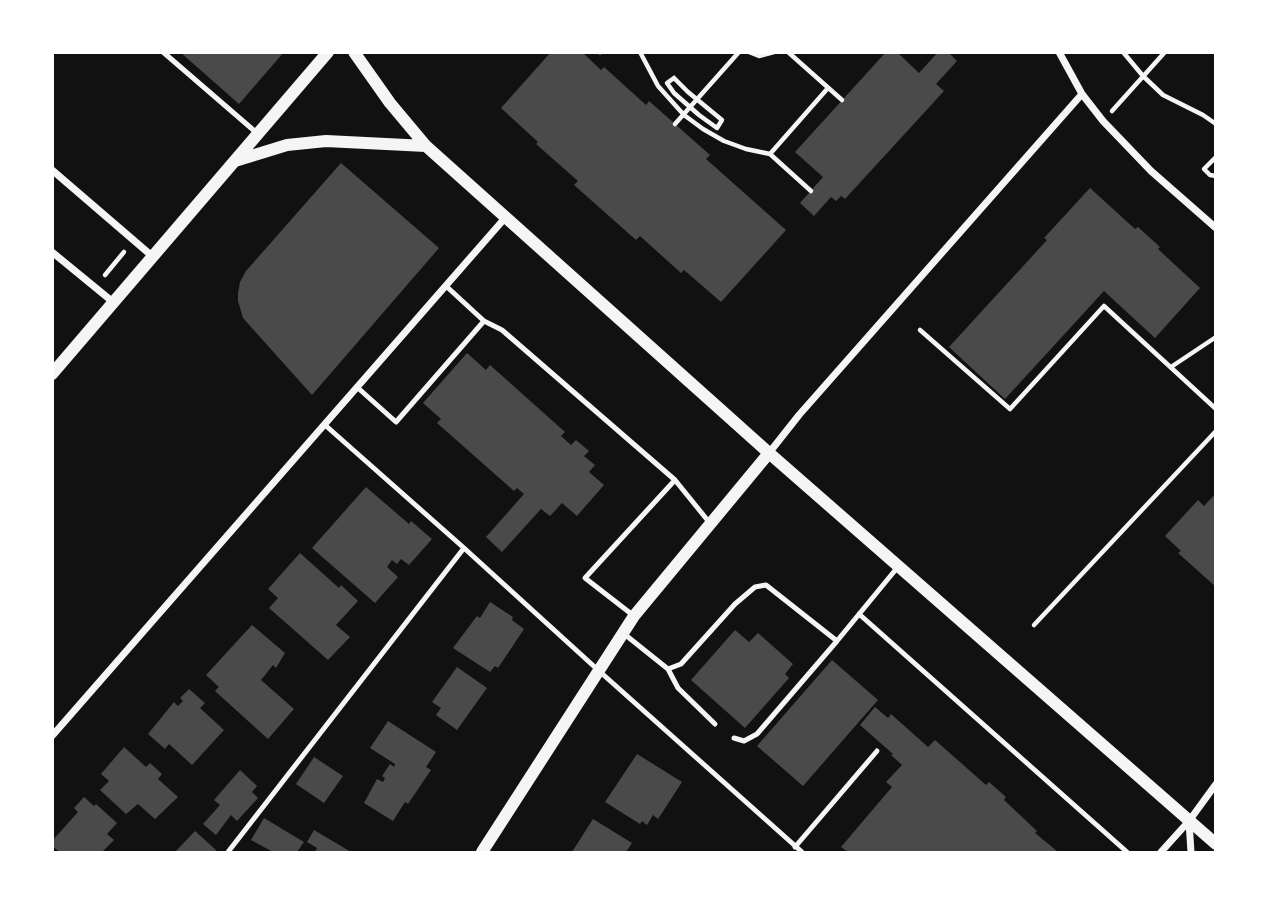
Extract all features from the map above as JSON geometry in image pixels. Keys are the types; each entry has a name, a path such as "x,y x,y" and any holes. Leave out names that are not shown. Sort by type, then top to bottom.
{"street":[{"path":"52,374 328,52"},
{"path":"354,52 390,103 426,146 769,453 1216,844"},
{"path":"1059,52 1082,94 1103,121 1151,171 1216,228"},
{"path":"482,852 634,616 799,415 1082,94"},
{"path":"235,161 287,145 326,141 426,146"},
{"path":"52,170 152,256"},
{"path":"52,736 505,218"},
{"path":"52,252 113,302"},
{"path":"1161,852 1189,821 1216,784"},
{"path":"1189,821 1191,852"}],"lane":[{"path":"163,52 258,134"},
{"path":"446,286 484,321 502,330 675,480 710,523"},
{"path":"358,388 396,422 484,321"},
{"path":"325,425 802,852"},
{"path":"634,616 585,578 675,480"},
{"path":"228,852 464,548"},
{"path":"734,738 744,741 757,734 898,566"},
{"path":"668,668 681,664 735,604 755,586 766,585 837,641"},
{"path":"859,614 1127,852"},
{"path":"623,633 668,668 678,688 715,724"},
{"path":"795,847 877,751"}],"path":[{"path":"640,52 658,86 684,115 724,141 770,154 811,191"},
{"path":"675,124 739,52"},
{"path":"749,52 759,55 774,52"},
{"path":"788,52 842,100"},
{"path":"1123,52 1163,95 1216,124"},
{"path":"1103,121 1165,52"},
{"path":"674,78 697,100 722,120 717,128 674,93 667,83 674,78"},
{"path":"770,154 828,88"},
{"path":"1216,157 1204,169 1210,175 1216,176"},
{"path":"102,278 125,251"},
{"path":"920,330 1010,409 1104,306 1216,409"},
{"path":"1171,367 1216,337"},
{"path":"1034,625 1216,431"}],"building":[{"path":"180,52 284,52 239,104"},
{"path":"551,52 582,52 601,70 604,67 646,105 649,101 710,155 706,159 786,230 721,302 684,270 681,273 640,236 636,240 574,185 578,181 501,108"},
{"path":"886,52 897,52 919,73 938,52 948,52 957,61 936,84 944,91 845,199 841,196 836,201 831,197 814,216 800,203 823,177 795,152"},
{"path":"341,163 439,248 312,395 243,318 238,293 246,271"},
{"path":"1090,188 1135,229 1138,227 1160,247 1158,249 1200,288 1155,338 1104,291 1005,399 949,347 1047,240 1044,238"},
{"path":"467,353 486,370 490,365 565,432 561,436 571,445 576,440 589,451 584,456 595,465 589,472 604,485 577,516 562,503 550,516 541,509 502,552 486,537 524,494 517,488 514,491 437,423 441,419 423,403"},
{"path":"366,487 409,524 411,521 432,539 409,565 401,559 397,564 392,560 387,567 398,577 375,603 312,548"},
{"path":"1216,493 1216,587 1178,553 1181,551 1165,536 1198,500 1204,506"},
{"path":"300,553 358,601 336,625 350,637 328,660 269,608 278,598 268,589"},
{"path":"490,602 513,617 512,620 524,629 498,668 495,666 490,672 453,648 477,616 480,618"},
{"path":"252,625 285,653 276,668 273,665 261,680 294,709 268,739 215,691 219,687 206,675"},
{"path":"735,630 749,642 758,633 793,664 785,674 789,678 745,728 691,680"},
{"path":"832,660 878,700 803,786 757,746"},
{"path":"457,667 487,688 457,730 436,715 441,708 432,702"},
{"path":"189,689 205,703 200,708 224,730 192,765 169,744 165,749 148,734 174,702 178,706 183,701 180,698"},
{"path":"875,707 888,718 891,714 928,747 935,740 986,785 989,782 1037,831 1035,833 1058,852 848,852 841,847 892,787 886,782 902,765 860,725"},
{"path":"388,721 436,752 426,767 431,770 393,821 364,803 377,779 383,782 385,778 382,776 390,764 394,767 395,764 370,748"},
{"path":"124,747 146,767 150,763 162,774 158,779 178,797 155,819 138,804 126,814 100,790 109,781 101,774"},
{"path":"637,754 682,782 658,819 653,815 647,825 642,821 640,824 605,802"},
{"path":"314,757 343,776 324,803 296,784"},
{"path":"240,770 257,786 252,792 258,798 237,821 231,815 216,835 203,824 220,805 214,800"},
{"path":"84,797 117,823 107,834 114,840 102,852 60,852 52,846 52,841 78,812 74,808"},
{"path":"264,818 304,842 297,852 273,852 251,840"},
{"path":"593,819 632,843 626,852 572,852"},
{"path":"314,830 351,852 315,852 317,848 307,842"},
{"path":"195,831 216,850 215,852 175,852"}]}
